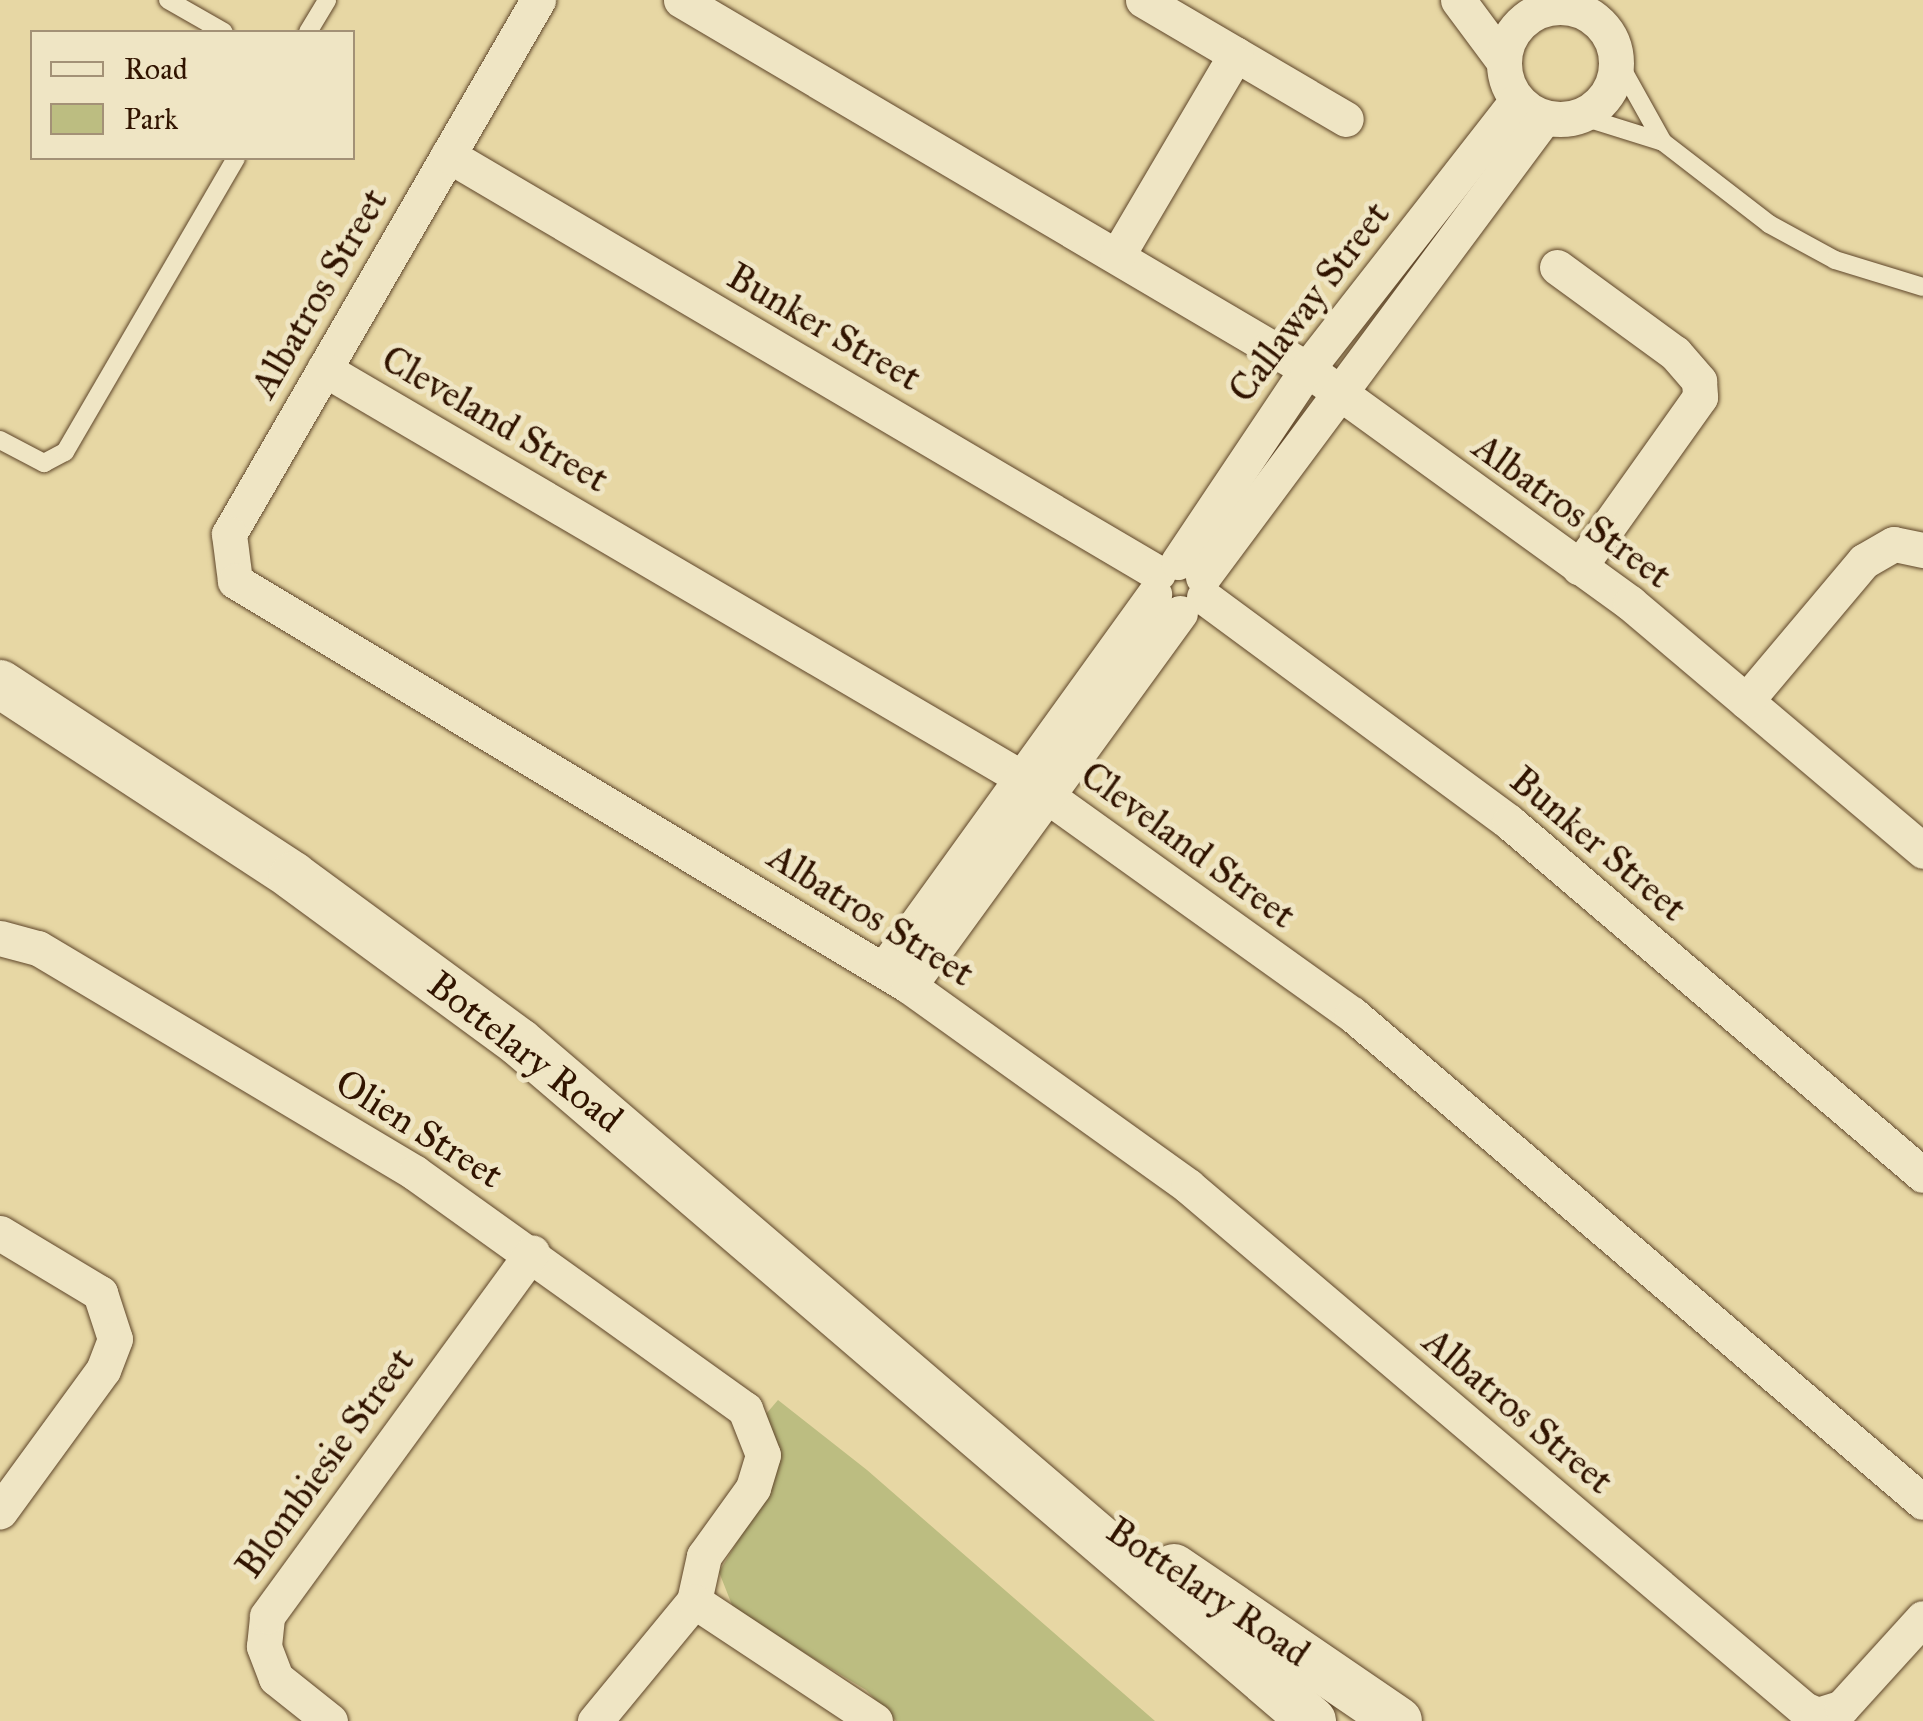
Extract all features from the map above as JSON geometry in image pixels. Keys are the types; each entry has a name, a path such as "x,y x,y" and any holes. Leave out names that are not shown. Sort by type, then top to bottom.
{"main road":[{"name":"Bottelary Road","path":"0,684 293,876 519,1042 1312,1721"},
{"name":"Bottelary Road","path":"1016,1465 1398,1721"}],"street":[{"name":"Albatros Street","path":"538,0 228,534 234,581 897,977 1188,1186 1804,1709 1818,1715 1842,1707 1923,1618"},
{"name":"Albatros Street","path":"681,0 1308,369 1579,567 1746,701 1923,852"},
{"path":"1143,0 1346,119"},
{"path":"1458,0 1504,62 1530,109 1580,116 1611,87 1616,58 1607,33 1586,14 1534,5 1511,35 1504,62"},
{"path":"1117,256 1236,54"},
{"name":"Callaway Street","path":"1179,586 1308,369 1530,109"},
{"name":"Callaway Street","path":"897,977 1179,586 1338,392 1530,109"},
{"name":"Bunker Street","path":"448,155 1179,586 1509,822 1923,1175"},
{"path":"1557,268 1675,354 1699,381 1700,397 1579,567"},
{"name":"Cleveland Street","path":"324,369 1034,788 1352,1014 1923,1502"},
{"path":"1746,701 1872,554 1894,544 1923,550"},
{"name":"Olien Street","path":"0,938 38,948 416,1173 532,1252 732,1399 760,1438 760,1472 704,1556 694,1601"},
{"path":"0,1233 100,1293 115,1339 103,1370 0,1511"},
{"name":"Blombiesie Street","path":"330,1721 276,1678 264,1646 267,1616 532,1252"},
{"path":"595,1721 694,1601 875,1721"}],"lane":[{"path":"168,0 220,30"},
{"path":"309,30 327,0"},
{"path":"1616,58 1663,142"},
{"path":"1580,116 1663,142 1802,243 1923,287"},
{"path":"0,440 44,463 65,452 235,160"}],"green space":[{"path":"778,1400 867,1470 1155,1721 896,1721 866,1690 734,1610 719,1572 774,1481 777,1448 766,1414"}]}
